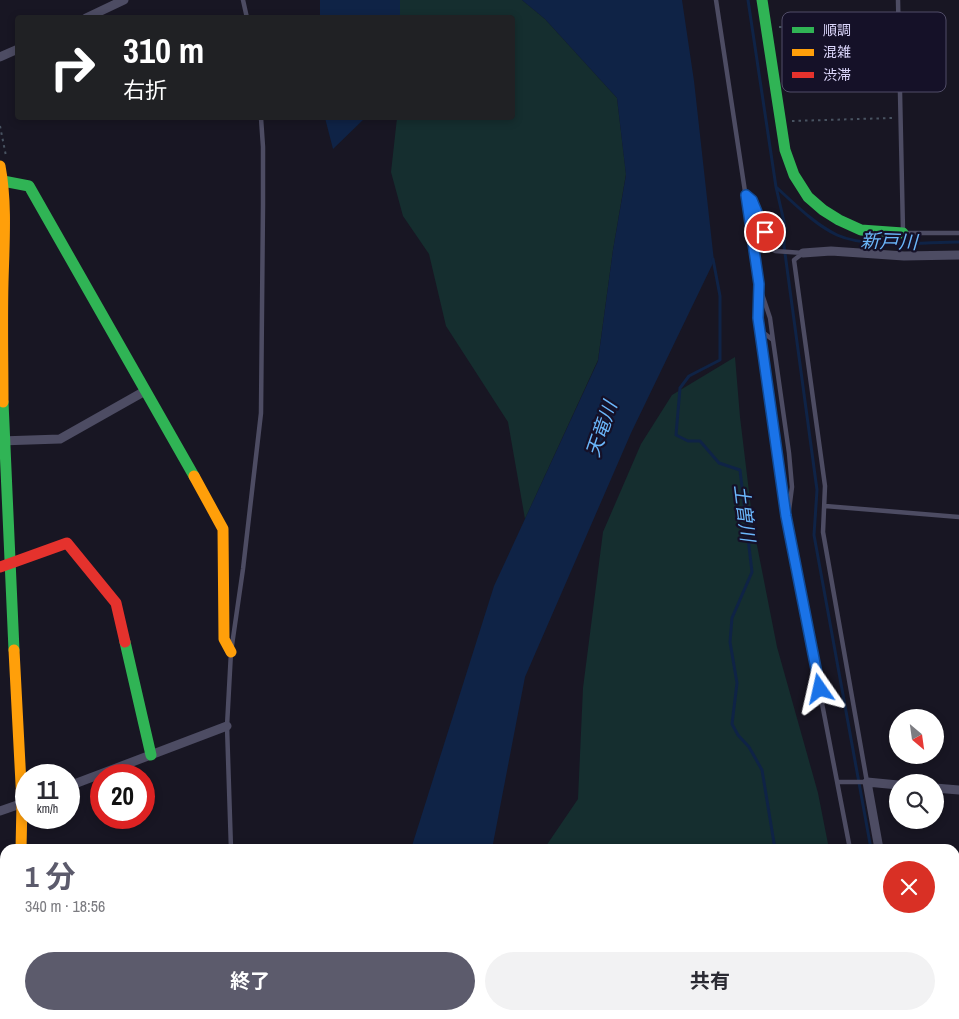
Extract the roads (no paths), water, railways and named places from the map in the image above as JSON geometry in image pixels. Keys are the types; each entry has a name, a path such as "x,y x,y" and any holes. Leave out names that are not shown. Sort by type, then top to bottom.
{"street":[{"path":"92,15 124,0"},
{"path":"762,0 780,119 788,161 794,175 808,197 822,210 839,220 861,230 903,235"},
{"path":"0,57 15,50"},
{"path":"4,165 2,441 5,565 21,764"},
{"path":"3,181 29,186 205,494 223,529 224,639 231,652"},
{"path":"803,253 831,251 904,256 959,254"},
{"path":"2,441 60,439 145,391"},
{"path":"5,565 67,543 116,603 151,755"},
{"path":"80,782 227,726"},
{"path":"878,844 866,782 889,783"},
{"path":"944,789 959,790"},
{"path":"0,811 15,805"},
{"path":"21,844 22,829"}],"lane":[{"path":"243,0 246,15"},
{"path":"716,0 759,284 770,318 789,453 792,487 787,522"},
{"path":"717,9 721,0"},
{"path":"900,92 903,235 959,233"},
{"path":"231,844 227,726 231,652 243,569 261,413 264,204 261,120"},
{"path":"746,195 752,200 771,248 777,251 803,253"},
{"path":"803,253 794,260 825,486 823,532 866,782 838,782"},
{"path":"759,284 758,318 787,522 849,844"},
{"path":"760,330 773,340"},
{"path":"825,506 959,517"}],"water":[{"path":"320,0 400,0 400,15 320,15"},
{"name":"天竜川","path":"522,0 682,0 694,81 714,261 631,433 525,677 493,844 413,844 494,586 598,361 613,250 626,175 617,98 545,19"},
{"path":"326,120 363,120 333,149"}],"waterway":[{"path":"748,0 776,187 785,226 784,246 817,490 814,535 870,844"},
{"name":"新戸川","path":"776,187 820,225 837,235 850,239 880,243 959,242"},
{"name":"土曽川","path":"713,259 720,296 720,360 689,376 680,388 676,435 688,441 700,441 719,463 740,470 752,572 732,618 730,642 737,683 732,724 738,735 749,747 762,770 774,844"}]}
